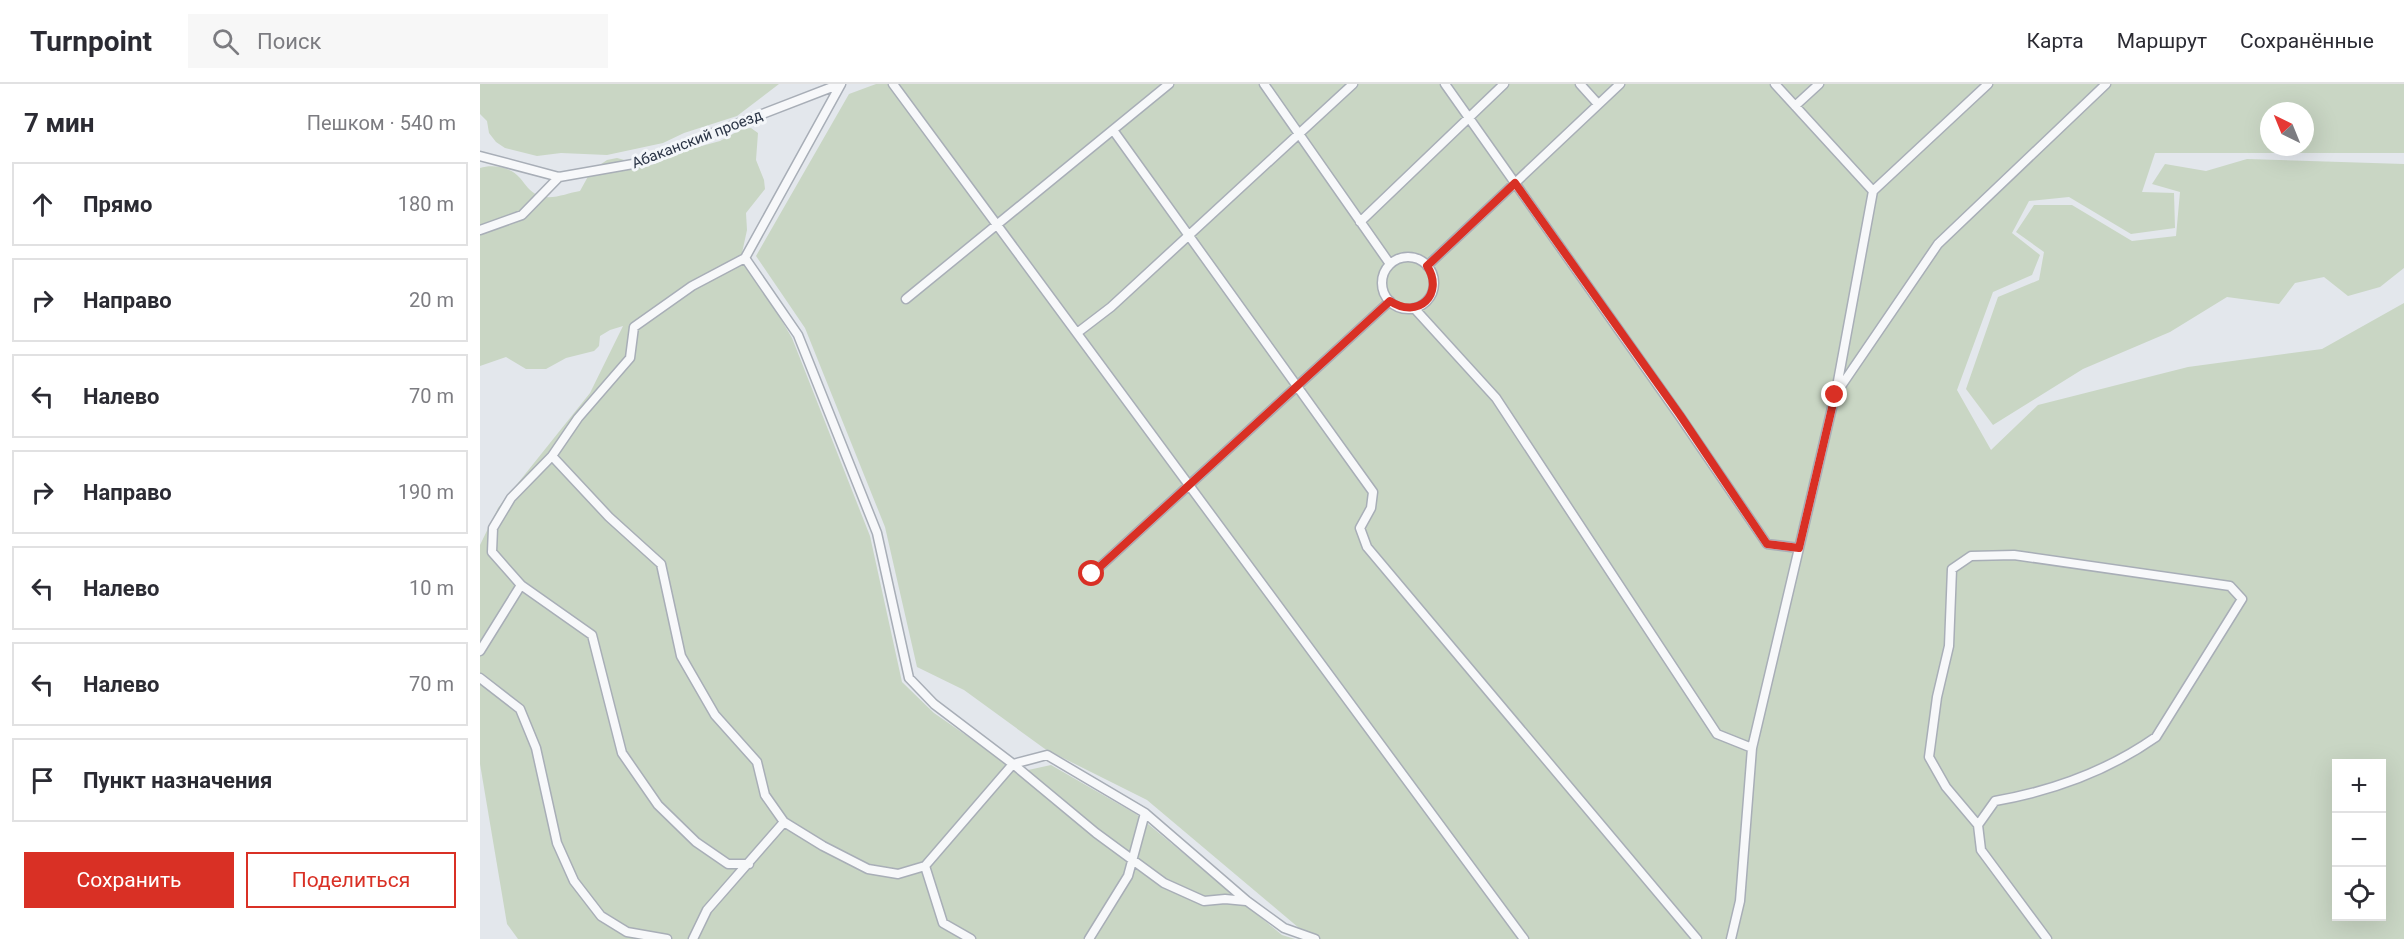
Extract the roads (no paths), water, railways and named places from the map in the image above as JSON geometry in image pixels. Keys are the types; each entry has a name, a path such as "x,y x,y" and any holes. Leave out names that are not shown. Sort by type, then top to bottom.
{"lane":[{"name":"Абаканский проезд","path":"480,156 559,177 633,164 841,84"},
{"path":"749,864 728,864 696,842 658,805 622,753 592,635 520,585 492,552 493,528 511,498 552,456 578,418 630,358 634,327 692,286 745,258 841,84"},
{"path":"893,84 1524,939"},
{"path":"906,299 1169,84"},
{"path":"1264,84 1390,264"},
{"path":"1077,333 1111,307 1353,84"},
{"path":"1445,84 1680,415 1767,544 1799,548"},
{"path":"1360,222 1504,84"},
{"path":"1580,84 1598,104"},
{"path":"1427,266 1620,84"},
{"path":"1775,84 1873,191"},
{"path":"1796,106 1819,84"},
{"path":"1731,939 1740,901 1752,748 1835,395 1873,191 1988,84"},
{"path":"1835,395 1938,244 2106,84"},
{"path":"1113,130 1296,388 1373,492 1371,508 1360,528 1366,547 1697,939"},
{"path":"480,230 522,215 559,177"},
{"path":"1413,257 1427,266 1434,282 1429,298 1414,308 1406,308 1390,301 1382,287 1385,271 1390,264 1397,259 1413,257"},
{"path":"745,258 798,335 877,532 909,678 934,704 1164,883 1204,901 1225,899 1247,901"},
{"path":"1092,574 1390,301"},
{"path":"1414,308 1496,398 1717,734 1752,748"},
{"path":"552,456 609,518 661,564 681,656 715,715 757,762 765,795 784,822 823,846 868,869 898,874 925,866 1014,764 1047,755 1145,813 1247,901 1284,928 1315,939"},
{"path":"1978,825 1995,801 2029,795 2093,772 2135,752 2156,737 2242,599 2230,586 2014,555 1971,556 1952,569 1949,646 1937,697 1929,757 1946,787 1978,825 1981,850 2047,939"},
{"path":"480,651 520,585"},
{"path":"480,678 520,709 536,748 557,843 574,881 601,916 627,932 667,939"},
{"path":"1089,939 1128,876 1145,813"},
{"path":"693,939 707,910 784,822"},
{"path":"925,866 943,923 971,939"}]}
